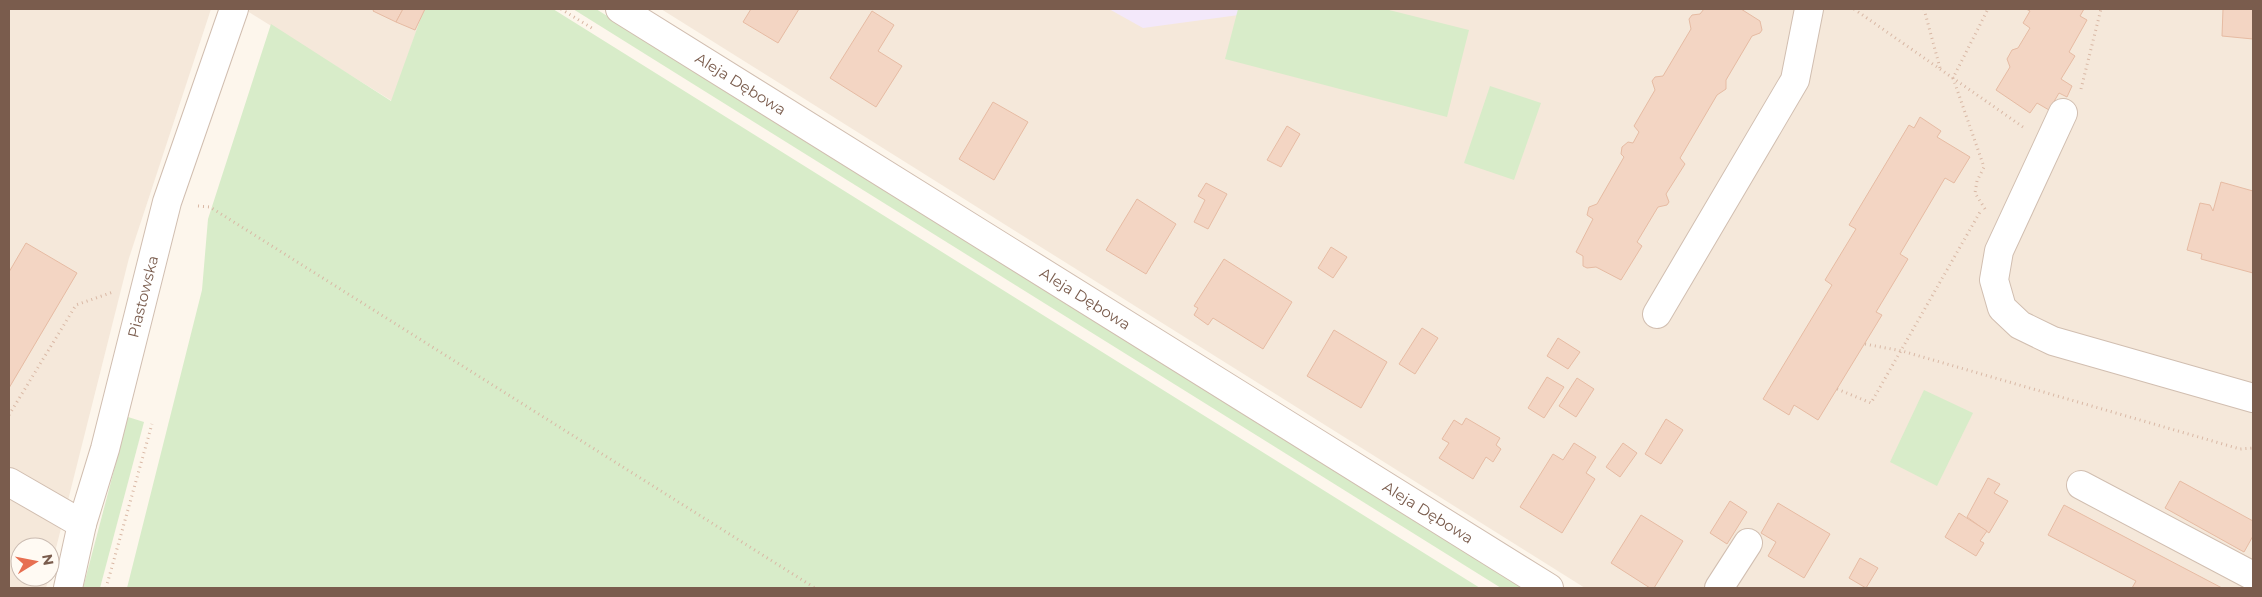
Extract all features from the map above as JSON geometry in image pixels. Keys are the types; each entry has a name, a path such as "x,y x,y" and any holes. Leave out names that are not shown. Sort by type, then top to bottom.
{"street":[{"name":"Piastowska","path":"68,588 82,524 105,449 167,202 234,9"},
{"name":"Aleja Dębowa","path":"620,9 1550,588"},
{"path":"1657,314 1795,80 1809,9"},
{"path":"2063,113 1999,251 1994,280 2002,308 2020,325 2053,341 2253,398"},
{"path":"9,482 82,524"},
{"path":"2081,485 2253,576"},
{"path":"1719,588 1748,543"}],"path":[{"path":"1854,9 2049,144"},
{"path":"1924,9 1940,69"},
{"path":"1988,9 1953,78 1984,167 1977,181 1975,193 1983,207 2012,224"},
{"path":"2063,113 2078,96 2101,9"},
{"path":"167,202 210,207 815,588"},
{"path":"1837,389 1870,403 1902,351 1983,207"},
{"path":"9,415 76,305 116,292"},
{"path":"1864,344 1902,351 2240,449 2253,448"},
{"path":"106,588 152,424"}],"shaded area":[{"path":"9,9 211,9 129,258 59,537 10,537 10,587 46,588 9,588"},
{"path":"244,9 424,9 392,101"},
{"path":"661,9 2253,9 2253,588 1585,588"},
{"path":"1109,9 1283,9 1143,28"}],"green space":[{"path":"424,9 553,9 1480,588 127,588 202,290 208,219 271,24 391,101"},
{"path":"573,9 596,9 1525,588 1501,588"},
{"path":"1238,9 1385,9 1469,30 1447,117 1225,59"},
{"path":"1490,86 1541,103 1514,180 1464,163"},
{"path":"1924,390 1973,413 1937,486 1890,462"},
{"path":"128,417 144,422 100,588 83,588"}],"building":[{"path":"374,9 403,9 396,22 373,11"},
{"path":"403,9 425,9 415,30 396,22"},
{"path":"751,9 799,9 778,43 743,22"},
{"path":"1704,9 1741,9 1760,21 1762,30 1760,33 1752,36 1726,80 1726,89 1717,95 1680,158 1685,164 1666,194 1669,202 1667,205 1658,207 1637,242 1642,246 1621,280 1596,267 1587,268 1583,266 1583,256 1576,252 1593,219 1587,215 1589,207 1597,204 1624,157 1621,154 1622,147 1628,142 1633,143 1639,132 1634,126 1655,90 1652,81 1655,77 1663,76 1691,29 1689,19 1692,15 1700,14"},
{"path":"2026,9 2084,9 2080,16 2087,20 2069,52 2075,56 2061,79 2072,86 2067,97 2059,93 2049,110 2037,103 2030,113 1996,90 2010,67 2007,59 2012,50 2018,48 2030,28 2023,23 2030,11"},
{"path":"2223,9 2253,9 2253,39 2222,36"},
{"path":"872,11 894,25 878,51 902,66 876,107 830,78"},
{"path":"993,102 1028,122 994,180 959,159"},
{"path":"1920,117 1941,131 1937,137 1970,157 1954,183 1945,178 1900,254 1908,259 1876,312 1882,315 1818,420 1794,405 1789,415 1763,399 1832,285 1825,280 1856,229 1849,225 1909,125 1914,128"},
{"path":"1287,126 1300,134 1281,167 1267,160"},
{"path":"2221,182 2253,191 2253,273 2201,259 2202,254 2187,250 2200,203 2210,205 2213,211"},
{"path":"1206,183 1227,194 1208,229 1194,222 1205,200 1198,196"},
{"path":"1137,199 1176,224 1146,274 1106,250"},
{"path":"26,243 77,273 9,388 9,272"},
{"path":"1331,247 1347,257 1333,278 1318,268"},
{"path":"1224,259 1292,302 1263,349 1213,318 1208,325 1194,315 1198,308 1194,306"},
{"path":"1422,328 1438,338 1415,374 1399,364"},
{"path":"1334,330 1387,362 1361,408 1307,376"},
{"path":"1558,338 1580,352 1568,369 1547,356"},
{"path":"1547,377 1564,387 1544,418 1528,408"},
{"path":"1577,378 1594,389 1576,417 1559,406"},
{"path":"1466,418 1500,438 1496,445 1501,449 1493,462 1486,457 1473,479 1439,458 1449,443 1442,439 1454,420 1462,425"},
{"path":"1666,419 1683,430 1661,464 1645,454"},
{"path":"1574,443 1596,457 1586,473 1595,479 1562,533 1520,507 1553,454 1563,460"},
{"path":"1623,443 1637,453 1620,477 1606,467"},
{"path":"1988,478 2000,484 1994,493 2008,501 1989,533 1967,517"},
{"path":"2180,481 2253,521 2253,536 2244,552 2165,508"},
{"path":"1730,501 1747,512 1727,544 1710,533"},
{"path":"1778,503 1830,534 1804,578 1768,556 1776,542 1761,533"},
{"path":"2064,505 2222,588 2132,588 2136,581 2048,535"},
{"path":"1959,513 1987,531 1980,541 1984,543 1976,556 1945,537"},
{"path":"1641,515 1683,541 1654,588 1650,588 1611,563"},
{"path":"1860,558 1878,568 1866,588 1849,578"}]}
